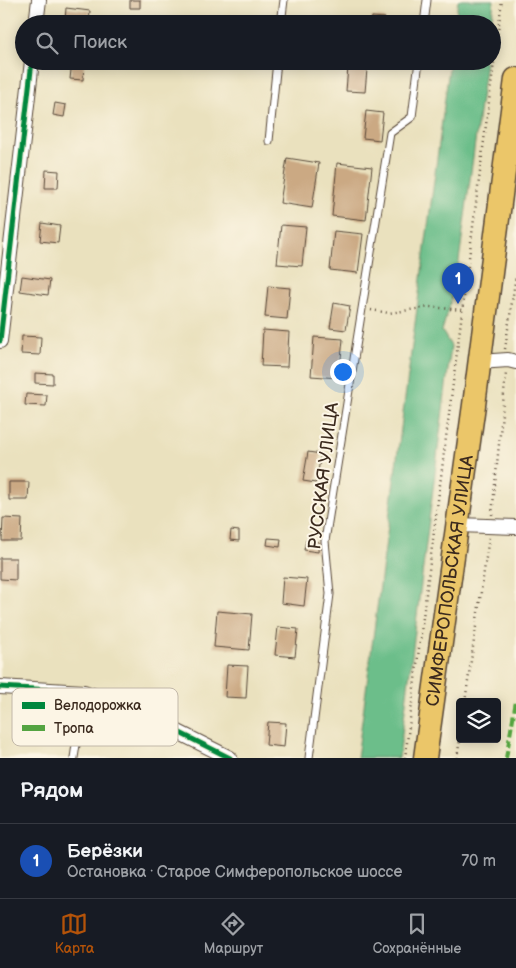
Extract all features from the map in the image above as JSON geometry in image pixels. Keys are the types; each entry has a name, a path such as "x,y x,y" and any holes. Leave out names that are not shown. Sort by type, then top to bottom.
{"main road":[{"name":"СИМФЕРОПОЛЬСКАЯ УЛИЦА","path":"425,758 458,525 516,79"}],"street":[{"path":"37,15 39,0"},
{"path":"0,341 31,70"},
{"path":"479,362 510,361"},
{"path":"458,525 516,527"},
{"path":"0,687 17,688"},
{"path":"178,732 230,758"}],"lane":[{"path":"283,15 284,0"},
{"path":"425,15 427,0"},
{"path":"269,141 276,70"},
{"name":"РУССКАЯ УЛИЦА","path":"309,758 330,594 325,541 390,133 412,117 418,70"}],"path":[{"path":"500,15 502,0"},
{"path":"405,758 493,70"},
{"path":"510,361 516,274"},
{"path":"362,308 389,313 430,307 462,310"},
{"path":"457,758 459,743"}],"green space":[{"path":"458,0 494,0 492,15 456,15"},
{"path":"449,70 485,70 456,283 442,331 451,346 399,758 357,758"}],"building":[{"path":"130,0 140,0 140,8 130,8"},
{"path":"66,8 90,11 90,15 65,15"},
{"path":"71,70 84,70 83,80 70,79"},
{"path":"348,70 367,70 365,92 346,91"},
{"path":"55,103 66,105 64,117 53,115"},
{"path":"366,111 383,113 380,140 363,138"},
{"path":"287,158 319,163 312,208 280,203"},
{"path":"337,163 372,167 366,220 332,216"},
{"path":"46,170 59,171 58,188 45,188"},
{"path":"42,223 60,226 58,243 40,241"},
{"path":"281,225 306,227 302,266 277,264"},
{"path":"334,231 363,234 358,273 330,270"},
{"path":"22,276 50,280 48,295 20,291"},
{"path":"268,286 290,288 287,319 265,317"},
{"path":"334,303 350,306 346,330 330,328"},
{"path":"263,330 289,332 287,367 261,366"},
{"path":"22,336 41,337 40,355 21,354"},
{"path":"314,337 343,339 339,378 311,376"},
{"path":"35,373 53,374 53,384 35,383"},
{"path":"26,394 47,395 46,406 25,405"},
{"path":"308,452 321,454 316,483 303,481"},
{"path":"9,482 29,482 28,500 9,500"},
{"path":"3,518 22,519 21,541 2,541"},
{"path":"231,530 239,531 239,541 230,540"},
{"path":"268,538 281,539 280,547 267,545"},
{"path":"306,540 319,542 318,552 304,550"},
{"path":"0,558 16,558 16,580 0,579"},
{"path":"283,577 307,579 304,606 281,603"},
{"path":"217,611 252,614 249,650 214,647"},
{"path":"278,627 298,629 295,657 275,655"},
{"path":"227,665 248,666 246,698 225,697"},
{"path":"268,722 286,723 284,747 266,745"}],"marked path":[{"path":"506,758 516,701"}],"cycle path":[{"path":"0,341 31,70"},
{"path":"0,687 17,688"},
{"path":"178,732 230,758"}],"place":[{"name":"Берёзки","path":"458,304"}]}
